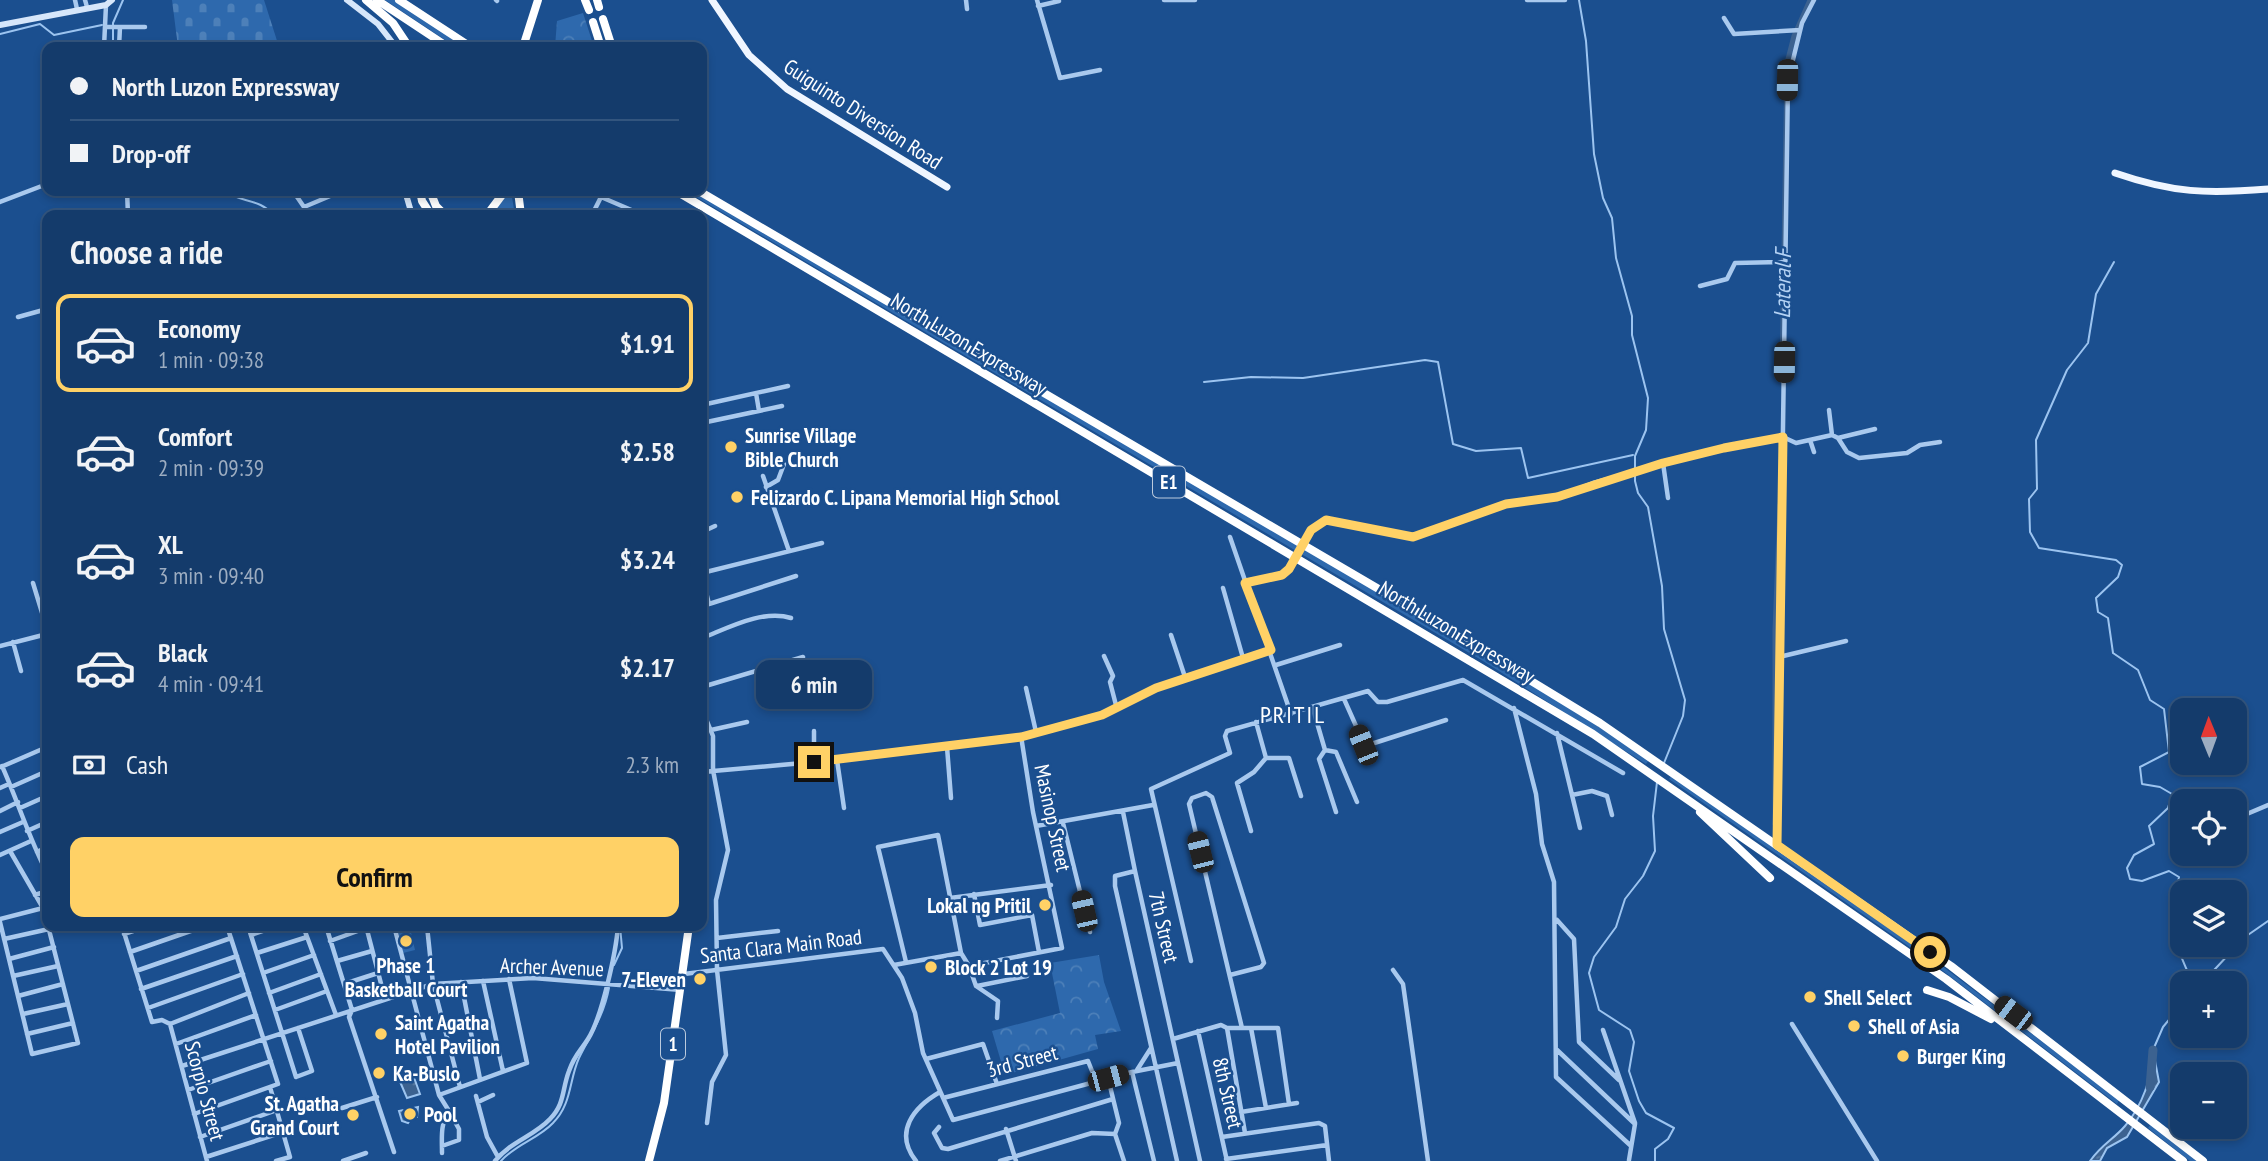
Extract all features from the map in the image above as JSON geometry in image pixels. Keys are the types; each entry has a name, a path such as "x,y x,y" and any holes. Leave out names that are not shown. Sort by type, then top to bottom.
{"highway":[{"path":"366,0 388,18 405,42"},
{"path":"377,0 440,42"},
{"path":"399,0 463,42"},
{"path":"525,42 538,0"},
{"path":"585,0 589,10"},
{"path":"603,19 610,42"},
{"path":"593,22 599,42"},
{"path":"707,191 715,200"},
{"name":"North Luzon Expressway","path":"684,196 1581,727 1666,783 1936,972 2183,1161"},
{"name":"North Luzon Expressway","path":"707,196 1538,683 1669,769 1951,966 2203,1161"},
{"path":"1666,783 1732,839 1770,878"},
{"name":"1","path":"649,1161 664,1103 688,931"},
{"path":"1927,990 1949,997 1987,1016 2060,1066"}],"main road":[{"path":"347,0 378,24 392,42"},
{"name":"Guiguinto Diversion Road","path":"712,0 749,55 787,89 947,187"},
{"path":"0,25 77,9 86,3 109,2"},
{"path":"2115,173 2159,187 2189,192 2268,189"}],"street":[{"path":"75,0 77,9"},
{"path":"966,0 967,9"},
{"path":"1164,0 1195,0"},
{"path":"1527,0 1565,0"},
{"path":"1777,845 1787,80 1797,30 1814,0"},
{"path":"1059,1 1037,3 1052,59 1062,79 1100,70"},
{"path":"105,42 109,2"},
{"path":"1724,18 1734,34 1797,30"},
{"path":"107,27 145,27"},
{"path":"118,27 119,42"},
{"path":"0,202 42,186"},
{"path":"296,196 304,207 330,196"},
{"path":"594,210 601,197 631,210"},
{"path":"1700,286 1727,279 1735,263 1783,262"},
{"path":"19,317 42,310"},
{"path":"707,404 788,386"},
{"path":"756,393 760,411"},
{"path":"707,422 782,406"},
{"path":"1829,410 1832,435"},
{"path":"1838,438 1875,429"},
{"path":"1245,583 1282,575 1289,569 1311,530 1326,520 1413,537 1506,504 1557,497 1639,470 1724,448 1782,438 1796,443 1832,435 1838,438 1847,452 1859,458 1907,453 1920,445 1940,442"},
{"path":"1810,440 1814,452"},
{"path":"1663,463 1668,498"},
{"path":"766,487 778,480 784,464"},
{"path":"763,477 789,551"},
{"path":"707,530 715,526"},
{"path":"1230,537 1291,714"},
{"path":"707,574 822,542"},
{"path":"707,596 709,604 796,576"},
{"path":"33,583 42,614"},
{"path":"1223,588 1243,659"},
{"path":"707,636 755,619 776,615 791,618"},
{"path":"0,646 42,633"},
{"path":"1171,635 1185,678"},
{"path":"1779,657 1846,640"},
{"path":"13,642 22,671"},
{"path":"1276,665 1340,645"},
{"path":"707,772 838,760 1021,737 1117,709 1185,678 1271,650"},
{"path":"1104,656 1113,676 1110,681 1117,709"},
{"path":"707,686 803,657"},
{"path":"1191,961 1153,805 1152,787 1230,753 1225,733 1368,691 1378,702 1387,702 1463,680 1557,732 1623,773"},
{"path":"1026,688 1036,732"},
{"path":"1344,699 1365,746 1446,720"},
{"path":"1514,708 1536,794 1542,844 1554,882 1557,920 1556,1077 1630,1145"},
{"path":"1313,709 1325,750"},
{"path":"707,721 711,730 713,771 728,850 716,900 717,970 726,1055 712,1082 707,1123"},
{"path":"711,730 747,722"},
{"path":"1256,722 1266,758"},
{"path":"814,731 814,762"},
{"path":"1557,732 1580,828"},
{"name":"Masinop Street","path":"1021,737 1036,826 1051,884 1062,948 1039,952"},
{"path":"947,747 951,798"},
{"path":"42,749 1,767 42,861"},
{"path":"1325,750 1336,752 1357,802"},
{"path":"1325,750 1319,759 1336,812"},
{"path":"1251,831 1237,783 1254,772 1266,758 1289,758 1301,796"},
{"path":"838,760 844,808"},
{"path":"0,788 42,773"},
{"path":"1572,795 1592,791 1607,796 1612,815"},
{"path":"1230,975 1261,968 1264,963 1212,797 1206,793 1192,798 1189,804 1242,1028"},
{"path":"0,811 42,798"},
{"path":"1036,826 1153,805"},
{"path":"2247,814 2268,805"},
{"path":"1123,812 1135,871"},
{"path":"0,832 23,822"},
{"path":"1063,823 1090,932"},
{"path":"27,831 42,824"},
{"path":"906,962 878,847 937,835 961,953 976,986 998,1001 997,1018"},
{"path":"0,855 31,841"},
{"path":"37,852 42,850"},
{"path":"10,851 42,906"},
{"name":"7th Street","path":"1177,1161 1115,886 1115,876 1135,871 1200,1161"},
{"path":"950,898 1051,884"},
{"path":"35,895 42,893"},
{"path":"969,966 1039,952 1032,915 980,925 974,894"},
{"path":"42,908 0,920 32,1054 78,1043 49,931"},
{"path":"1557,920 1574,939 1579,1042 1619,1080"},
{"path":"4,939 42,928"},
{"path":"123,931 148,1009 243,974"},
{"path":"124,934 133,931"},
{"path":"130,952 191,931"},
{"path":"194,1114 278,1084 229,931"},
{"path":"250,931 296,1077 312,1071 298,1028"},
{"path":"251,936 264,931"},
{"path":"305,931 336,1016"},
{"path":"327,931 352,1010 349,1017 394,1152"},
{"path":"330,941 356,931"},
{"path":"367,931 385,999"},
{"path":"395,931 439,1095 459,1129 459,1140 442,1146"},
{"path":"428,931 433,984 460,1087"},
{"path":"476,1096 486,1137 496,1159 506,1148 549,1121 558,1110 576,1051 587,1041 602,1006 617,931"},
{"path":"717,938 778,931"},
{"path":"257,953 307,937"},
{"path":"136,971 231,938"},
{"path":"9,958 54,947"},
{"name":"Santa Clara Main Road","path":"684,974 883,949 894,965"},
{"path":"337,961 372,951"},
{"path":"961,953 894,965 902,978 915,1013 926,1059 953,1120 1134,1071 1178,1063"},
{"path":"263,973 314,955"},
{"path":"141,989 237,956"},
{"path":"13,976 58,966"},
{"path":"1393,970 1403,984 1428,1161"},
{"path":"344,984 378,973"},
{"path":"269,993 321,974"},
{"path":"976,986 1027,976"},
{"path":"439,1095 527,1063 509,979"},
{"name":"Archer Avenue","path":"182,1066 433,984 509,979 682,990"},
{"path":"484,981 503,1071"},
{"path":"461,982 480,1079"},
{"path":"18,996 63,984"},
{"path":"275,1010 327,991"},
{"path":"170,1024 249,993"},
{"path":"23,1014 68,1004"},
{"name":"Scorpio Street","path":"148,1009 152,1022 162,1020 170,1024 206,1159"},
{"path":"176,1044 256,1015"},
{"path":"27,1034 73,1023"},
{"path":"1792,1024 1877,1161"},
{"path":"1173,1039 1221,1025 1227,1028 1278,1028 1289,1104"},
{"path":"1227,1028 1245,1133"},
{"path":"1251,1028 1266,1108"},
{"path":"1603,1030 1635,1124 1629,1160"},
{"name":"8th Street","path":"1198,1031 1227,1160"},
{"path":"926,1059 983,1045 997,1084"},
{"path":"1151,1047 1134,1071 1154,1161"},
{"path":"1556,1049 1635,1124"},
{"path":"188,1090 271,1061"},
{"name":"3rd Street","path":"943,1098 1088,1061 1096,1082"},
{"path":"1108,1078 1119,1123 1115,1134 1124,1161"},
{"path":"270,1087 290,1157 276,1161"},
{"path":"916,1161 908,1145 907,1126 920,1105 940,1092"},
{"path":"478,1102 493,1095"},
{"path":"341,1108 377,1097"},
{"path":"939,1127 934,1133 935,1139 942,1149 948,1149 1006,1129 1113,1099"},
{"path":"1241,1112 1297,1103"},
{"path":"200,1137 277,1110"},
{"path":"442,1153 442,1121 449,1111"},
{"path":"1222,1137 1319,1123 1325,1126 1329,1161"},
{"path":"1006,1129 1016,1158"},
{"path":"206,1159 283,1132"},
{"path":"1000,1161 1092,1133 1115,1134"},
{"path":"1227,1160 1327,1145"},
{"path":"343,1161 366,1153"}],"green space":[{"path":"172,0 264,0 277,42 177,42"},
{"path":"385,0 394,0 458,42 448,42"},
{"path":"583,13 592,42 555,42 557,21"},
{"path":"503,196 512,196 514,210 494,210"},
{"path":"694,196 706,196 1487,657 1650,759 1646,764 1483,661"},
{"path":"1672,775 1884,922 2119,1100 2117,1104 1934,964 1669,779"},
{"name":"Phase 1 Basketball Court","path":"398,931 411,931 415,950 403,953"},
{"path":"1099,955 1104,982 1121,1031 1095,1035 1098,1049 1005,1075 992,1031 1060,1013 1050,963"},
{"path":"2151,1124 2196,1161 2190,1161 2148,1128"}],"water":[{"path":"2153,1050 2159,1082 2127,1137 2107,1148 2100,1161 2090,1161 2117,1135 2137,1109 2149,1080"},
{"path":"412,1072 420,1094 407,1098 398,1077"},
{"name":"Pool","path":"418,1107 417,1117 412,1117 408,1123 402,1121 399,1111"}],"waterway":[{"path":"113,42 113,23 123,0"},
{"path":"1579,0 1586,41 1594,154 1603,198 1612,218 1616,258 1632,316 1632,335 1648,398 1646,430 1635,456 1635,481 1638,493 1648,507 1662,586 1664,629 1685,700 1683,716 1664,763"},
{"name":"Lateral F","path":"1782,380 1787,63 1794,36 1810,0"},
{"path":"0,34 40,24 54,35 102,25"},
{"path":"234,196 268,210"},
{"path":"2114,262 2096,294 2088,343 2067,370 2036,440 2037,489 2029,499 2030,532 2039,548 2116,560 2122,565 2118,577 2096,598 2098,612 2108,618 2113,653 2138,670 2150,700 2164,709 2169,752 2140,767 2142,784 2160,787 2172,794 2168,808 2149,826 2154,844 2134,855 2127,868 2130,879 2142,881 2169,871 2179,877 2169,934 2187,971"},
{"path":"1204,382 1251,377 1303,378 1425,360 1438,362 1453,444 1476,451 1521,448 1528,478 1633,455"},
{"name":"Lateral F","path":"1775,824 1775,630 1780,505"},
{"path":"1655,1161 1655,1149 1668,1139 1674,1128 1646,1113 1639,1101 1629,1071 1634,1042 1630,1030 1599,1010 1589,973 1594,957 1616,927 1625,899 1643,876 1655,851 1653,816 1657,782"},
{"path":"2213,971 2245,937 2268,921"},
{"path":"614,965 622,948 620,931"},
{"path":"501,1161 513,1150 547,1129 564,1108 576,1066 600,1016 609,988"},
{"path":"2153,1050 2163,1027 2170,1019"},
{"path":"2150,1087 2153,1050"}],"place":[{"name":"Sunrise Village Bible Church","path":"731,447"},
{"name":"Felizardo C. Lipana Memorial High School","path":"737,497"},
{"name":"Lokal ng Pritil","path":"1045,905"},
{"name":"Phase 1 Basketball Court","path":"406,941"},
{"name":"Block 2 Lot 19","path":"931,967"},
{"name":"7-Eleven","path":"700,979"},
{"name":"Shell Select","path":"1810,997"},
{"name":"Shell of Asia","path":"1854,1026"},
{"name":"Saint Agatha Hotel Pavilion","path":"381,1034"},
{"name":"Burger King","path":"1903,1056"},
{"name":"Ka-Buslo","path":"379,1073"},
{"name":"Pool","path":"410,1114"},
{"name":"St. Agatha Grand Court","path":"353,1115"}],"district":[{"name":"PRITIL","path":"1293,714"}],"route":[{"path":"814,762 1021,737 1102,715 1127,705 1156,688 1271,650 1245,583 1282,575 1289,569 1311,530 1326,520 1413,537 1506,504 1557,497 1593,483 1663,463 1783,437 1777,845 1930,952"}]}
